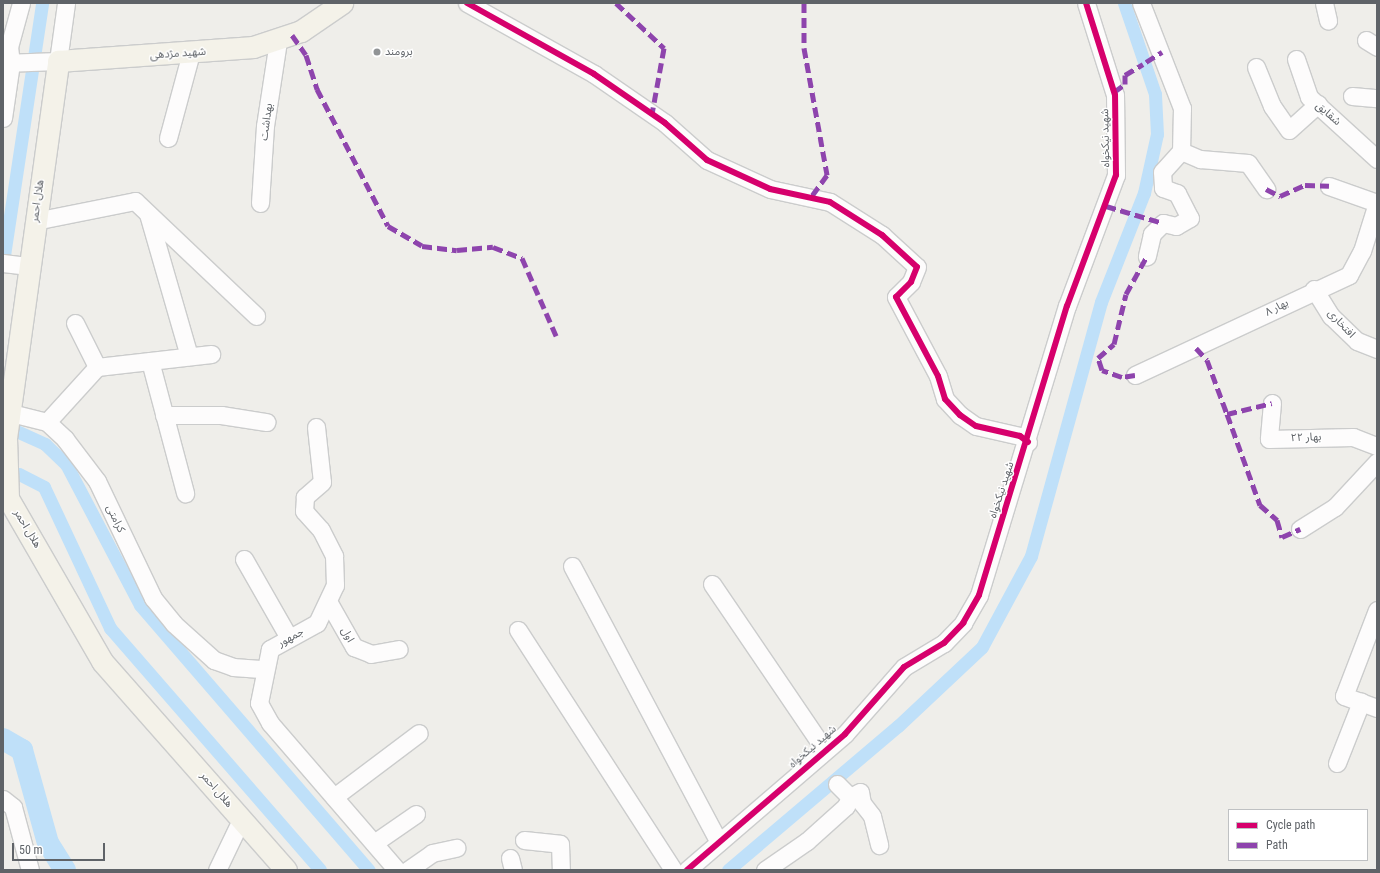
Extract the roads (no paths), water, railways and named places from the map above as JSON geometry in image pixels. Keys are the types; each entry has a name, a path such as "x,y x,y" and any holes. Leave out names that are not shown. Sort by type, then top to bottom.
{"main road":[{"name":"شهید مژدهی","path":"58,61 191,53 278,42 302,31 342,3"},
{"name":"هلال احمر","path":"58,61 35,221 16,264 11,413 6,438 5,460 8,498 102,661 286,870"}],"street":[{"path":"3,118 9,47 22,3"},
{"path":"58,61 66,3"},
{"path":"467,3 594,74 665,123 708,160 770,189 830,202 882,235 917,267 911,282 896,297 938,376 946,398 960,415 976,426 1020,436 1028,442"},
{"name":"شهید نیکخواه","path":"698,867 719,842 826,750 904,667 944,643 964,623 979,595 1028,442 1067,306 1116,175 1114,95 1086,3"},
{"path":"1141,3 1182,108 1181,151 1162,172 1164,188 1177,193 1190,218 1176,226 1163,223 1152,234 1147,256"},
{"path":"1324,3 1328,21"},
{"name":"بهداشت","path":"260,202 265,126 278,42"},
{"path":"168,138 191,53"},
{"name":"شقایق","path":"1296,59 1309,97 1377,159"},
{"name":"شهید مژدهی","path":"7,63 58,61"},
{"path":"1256,67 1272,106 1289,130 1318,104"},
{"path":"1352,96 1377,98"},
{"path":"1181,151 1200,159 1248,163 1266,189"},
{"path":"1329,186 1377,203"},
{"path":"35,221 135,201 256,316"},
{"name":"بهار ۸","path":"1135,375 1184,355 1314,289 1349,275 1362,251 1377,203"},
{"path":"148,214 189,356"},
{"name":"افتخاری","path":"1314,289 1331,316 1357,342 1377,349"},
{"path":"75,323 97,367"},
{"path":"11,413 47,422 97,367 211,354"},
{"path":"150,361 184,492"},
{"name":"بهار ۲۲","path":"1272,403 1269,439 1353,436 1377,446"},
{"path":"164,415 221,415 266,422"},
{"name":"کرامتی","path":"47,422 70,445 97,481 154,598 174,624 214,660 232,667 264,669"},
{"name":"جمهور","path":"316,427 322,482 305,497 304,511 321,530 334,556 335,585 329,603 317,623 270,649 264,669 259,703 270,723 397,870"},
{"path":"1300,529 1335,507 1377,462"},
{"path":"244,559 289,638"},
{"path":"572,566 719,842"},
{"path":"712,584 826,750"},
{"name":"اول","path":"329,603 354,647 371,654 399,649"},
{"path":"1377,610 1344,696 1377,708"},
{"path":"518,630 673,870"},
{"path":"1337,763 1361,702"},
{"path":"334,797 419,733"},
{"path":"837,784 850,797"},
{"path":"765,870 807,841 846,806 850,797 860,792 862,803 872,816 879,845"},
{"path":"3,799 13,807 30,870"},
{"path":"374,844 416,814"},
{"path":"222,867 241,820"},
{"path":"524,840 560,844 561,870"},
{"path":"408,870 432,853 456,848"}],"waterway":[{"path":"3,262 42,3"},
{"path":"728,870 898,726 982,647 1031,556 1101,302 1144,193 1157,134 1155,94 1124,3"},
{"path":"3,425 45,444 66,464 140,605 369,870"},
{"path":"3,473 19,474 44,487 110,628 320,870"},
{"path":"3,739 22,750 48,843 65,870"}],"place":[{"name":"برومند","path":"377,52"}]}
